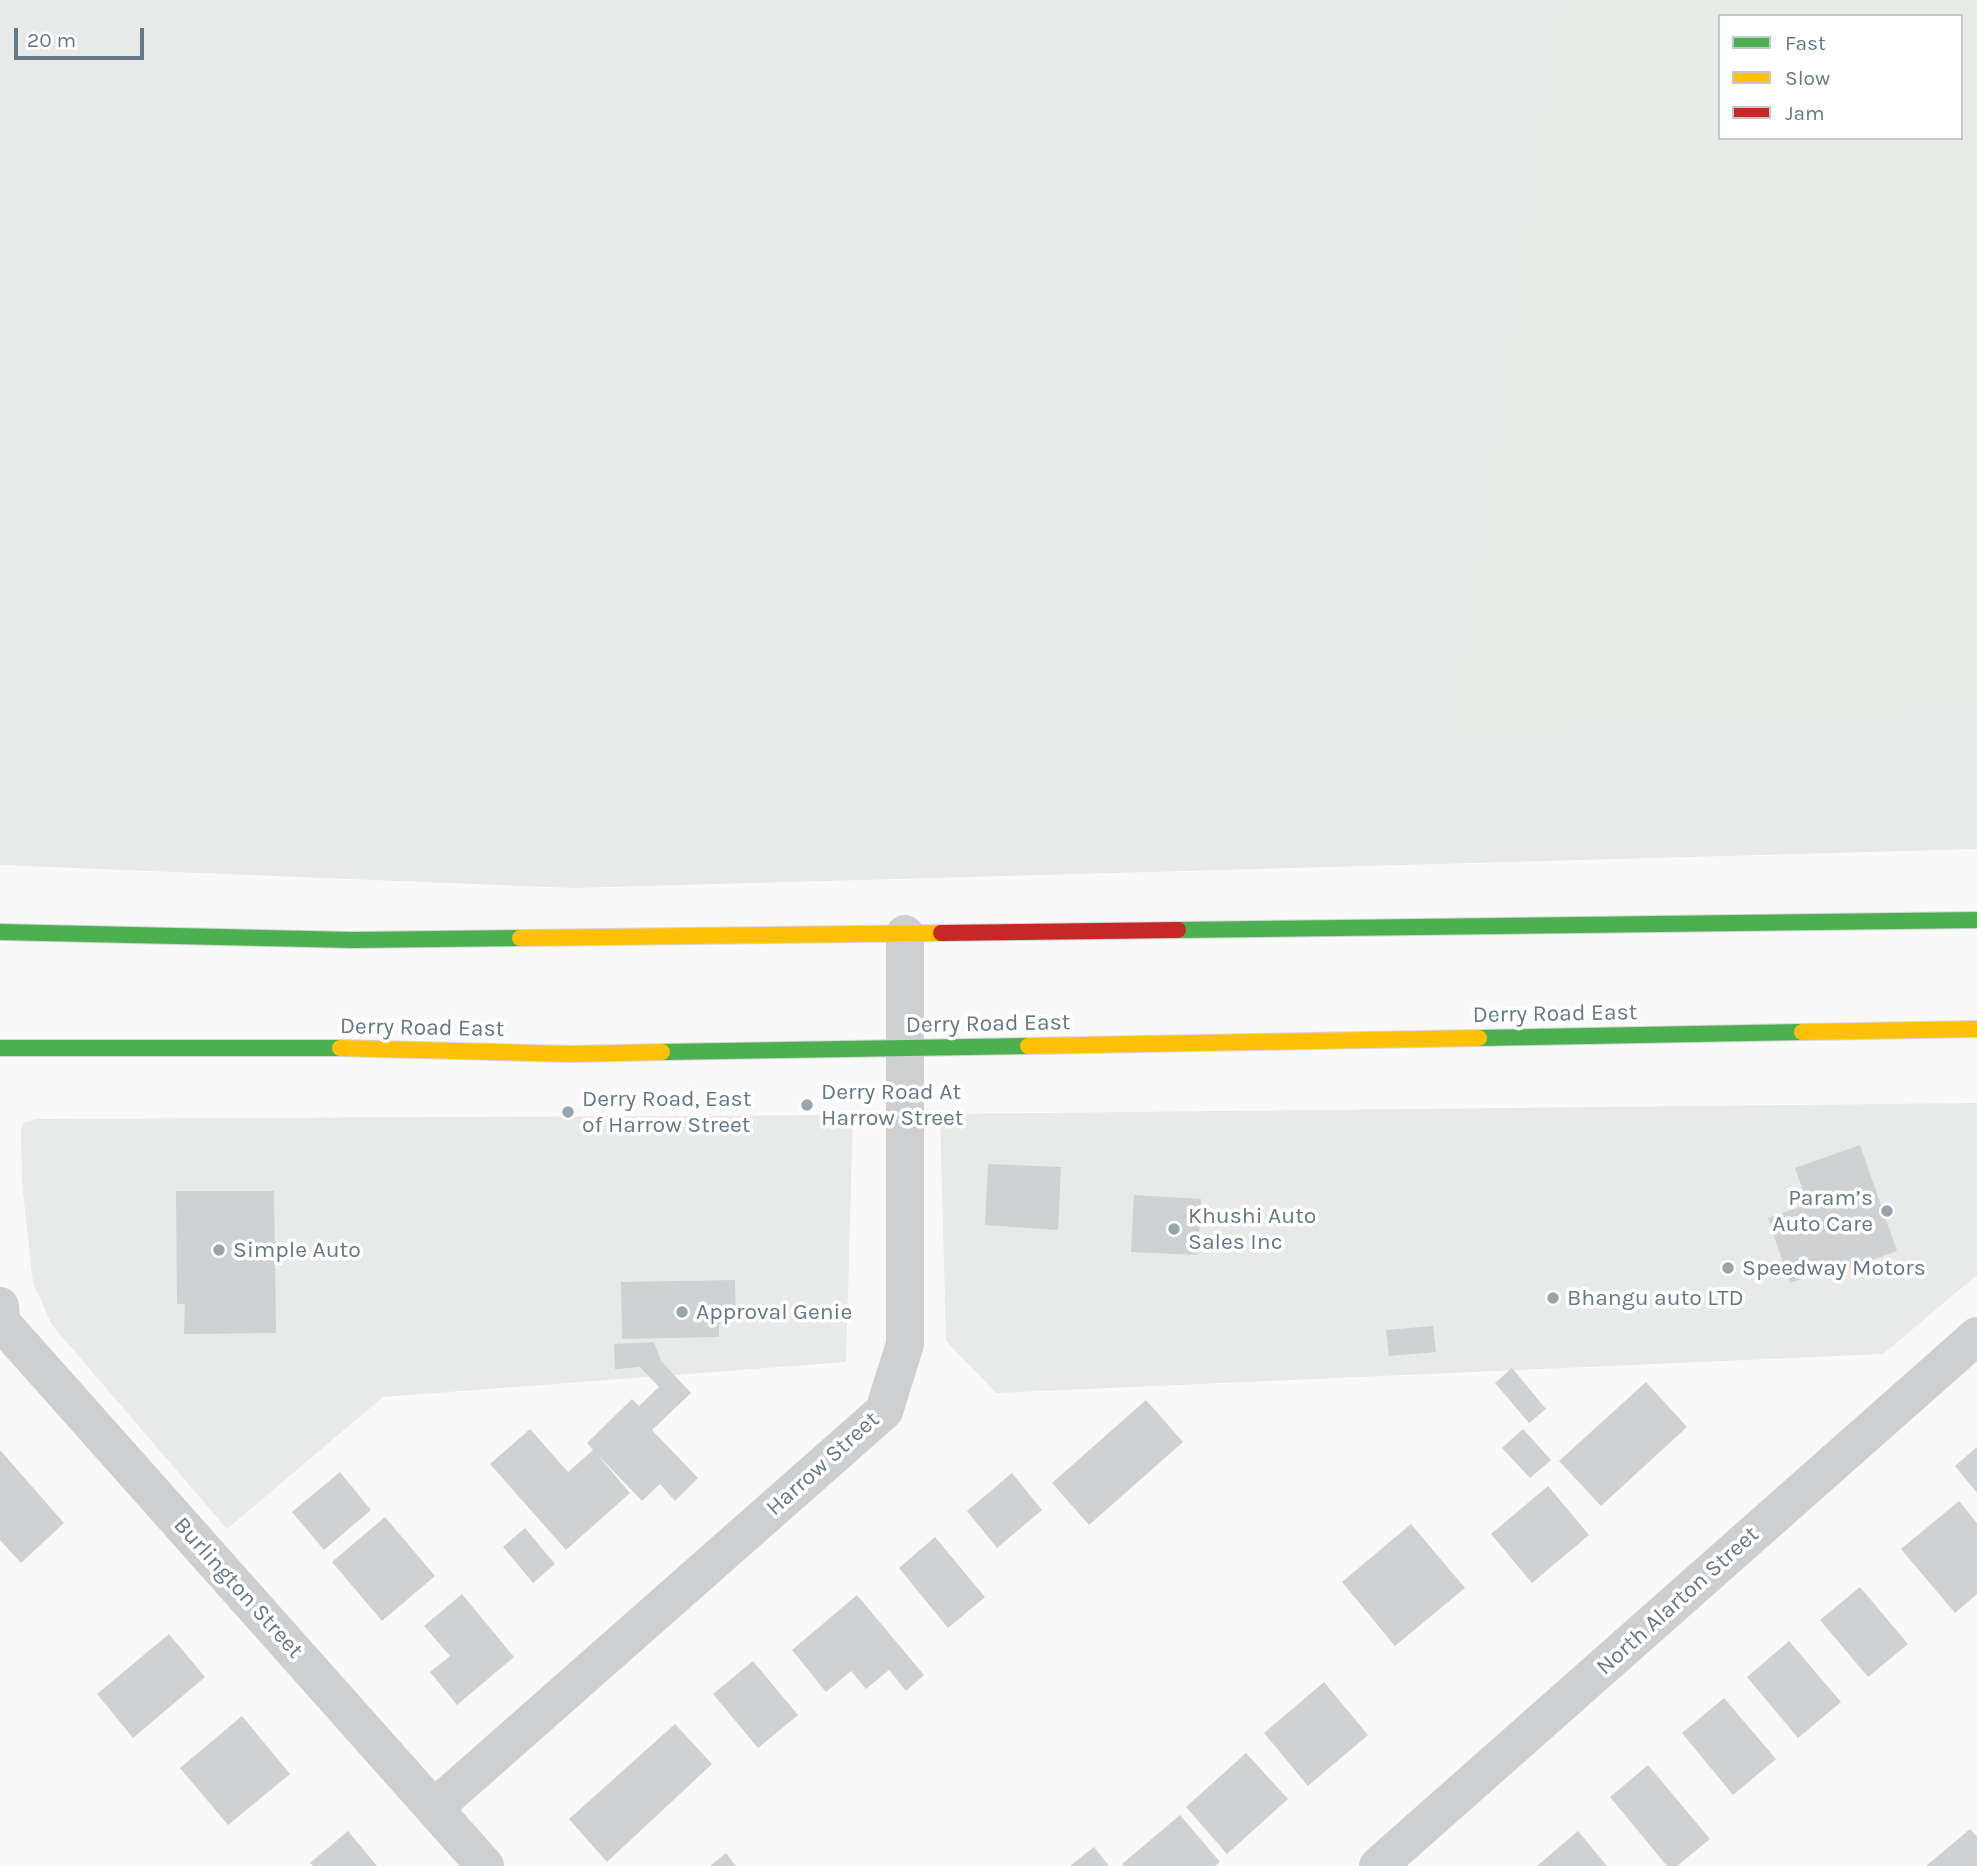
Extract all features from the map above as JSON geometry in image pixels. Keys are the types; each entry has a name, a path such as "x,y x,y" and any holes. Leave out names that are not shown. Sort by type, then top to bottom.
{"main road":[{"path":"0,932 352,940 1977,920"},
{"name":"Derry Road East","path":"0,1048 320,1048 573,1054 1977,1029"}],"street":[{"name":"Harrow Street","path":"434,1808 884,1411 905,1344 905,934"},
{"name":"Burlington Street","path":"0,1317 485,1866"},
{"name":"North Alarton Street","path":"1378,1866 1977,1336"}],"shaded area":[{"path":"0,0 1977,0 1977,849 573,888 0,865"},
{"path":"1562,0 1977,0 1977,712 1454,737"},
{"path":"1977,1103 1977,1275 1883,1354 996,1393 946,1341 940,1114"},
{"path":"853,1115 846,1362 383,1397 227,1529 52,1325 33,1283 22,1183 21,1131 23,1123 36,1119"}],"building":[{"path":"1860,1145 1897,1251 1832,1274 1830,1269 1790,1283 1768,1218 1808,1204 1795,1168"},
{"path":"988,1164 1061,1167 1058,1230 985,1225"},
{"path":"176,1191 274,1191 276,1333 184,1334 185,1304 177,1304"},
{"path":"1134,1195 1201,1199 1198,1255 1131,1252"},
{"path":"735,1280 736,1322 719,1323 719,1337 622,1339 621,1282"},
{"path":"1433,1326 1436,1352 1389,1356 1386,1330"},
{"path":"654,1342 661,1361 691,1393 652,1430 698,1478 675,1501 660,1484 642,1501 596,1453 630,1493 566,1550 490,1464 530,1429 568,1472 593,1450 587,1443 632,1399 639,1406 659,1387 640,1367 615,1369 614,1344"},
{"path":"1512,1368 1546,1409 1529,1423 1495,1383"},
{"path":"1646,1382 1687,1427 1601,1506 1559,1461"},
{"path":"1146,1400 1183,1442 1089,1525 1052,1483"},
{"path":"1523,1429 1551,1460 1530,1478 1502,1448"},
{"path":"1977,1447 1977,1493 1955,1466"},
{"path":"0,1450 64,1523 21,1563 0,1540"},
{"path":"340,1472 371,1510 324,1550 292,1512"},
{"path":"1012,1473 1042,1510 997,1548 967,1511"},
{"path":"1548,1486 1589,1535 1532,1583 1491,1534"},
{"path":"1959,1501 1977,1523 1977,1594 1955,1613 1901,1549"},
{"path":"385,1517 435,1576 382,1621 332,1562"},
{"path":"1411,1524 1465,1588 1395,1646 1342,1582"},
{"path":"525,1528 555,1564 533,1583 503,1547"},
{"path":"935,1537 985,1597 948,1628 899,1568"},
{"path":"1860,1587 1908,1644 1868,1677 1820,1620"},
{"path":"462,1594 514,1657 457,1705 430,1672 450,1656 424,1626"},
{"path":"857,1595 924,1675 906,1691 889,1670 866,1689 851,1671 826,1692 792,1650"},
{"path":"169,1634 205,1677 133,1738 97,1694"},
{"path":"1789,1641 1841,1702 1798,1738 1747,1677"},
{"path":"753,1661 798,1715 758,1748 713,1694"},
{"path":"1324,1682 1368,1735 1308,1786 1264,1733"},
{"path":"1724,1698 1776,1759 1733,1795 1682,1733"},
{"path":"242,1716 290,1774 228,1825 180,1768"},
{"path":"675,1724 712,1764 607,1862 569,1819"},
{"path":"1246,1753 1288,1799 1227,1854 1186,1807"},
{"path":"1648,1765 1710,1839 1677,1866 1667,1866 1610,1797"},
{"path":"1180,1815 1220,1862 1215,1866 1123,1866 1122,1864"},
{"path":"1970,1829 1977,1837 1977,1866 1926,1866"},
{"path":"348,1831 377,1866 313,1866 310,1863"},
{"path":"1578,1831 1607,1866 1537,1866"},
{"path":"1094,1847 1109,1866 1070,1866"},
{"path":"726,1853 736,1866 710,1866"}],"traffic: fast":[{"path":"1178,930 1977,920"},
{"path":"0,932 352,940 520,938"},
{"path":"1479,1038 1802,1032"},
{"path":"662,1052 1028,1046"},
{"path":"0,1048 340,1048"}],"traffic: slow":[{"path":"520,938 941,933"},
{"path":"1802,1032 1977,1029"},
{"path":"1028,1046 1479,1038"},
{"path":"340,1048 573,1054 662,1052"}],"traffic: jam":[{"path":"941,933 1178,930"}],"place":[{"name":"Derry Road At Harrow Street","path":"807,1105"},
{"name":"Derry Road, East of Harrow Street","path":"568,1112"},
{"name":"Param’s Auto Care","path":"1887,1211"},
{"name":"Khushi Auto Sales Inc","path":"1174,1229"},
{"name":"Simple Auto","path":"219,1250"},
{"name":"Speedway Motors","path":"1728,1268"},
{"name":"Bhangu auto LTD","path":"1553,1298"},
{"name":"Approval Genie","path":"682,1312"}]}
